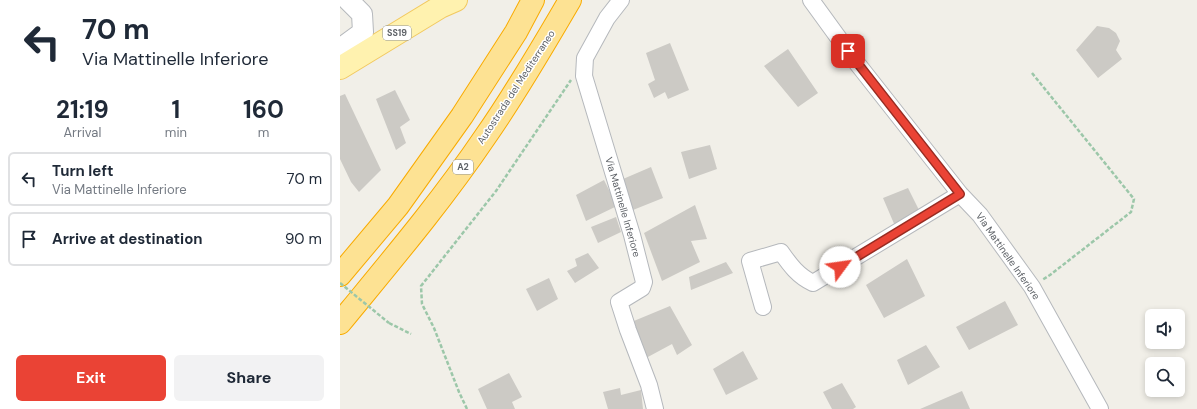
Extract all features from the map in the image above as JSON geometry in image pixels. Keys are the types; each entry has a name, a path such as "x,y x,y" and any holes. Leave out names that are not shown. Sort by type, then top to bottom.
{"highway":[{"path":"340,276 398,206 462,116 516,32 533,0"},
{"name":"Autostrada del Mediterraneo","path":"340,324 421,225 486,136 540,51 570,0"}],"main road":[{"name":"SS19","path":"340,68 440,7 456,0"}],"street":[{"path":"340,49 363,32 362,14 348,0"},
{"name":"Via Mattinelle Inferiore","path":"621,0 607,18 585,58 584,76 632,235 644,282 642,288 620,302 628,330 649,385 655,409"},
{"name":"Via Mattinelle Inferiore","path":"811,0 856,62 960,194 980,215 1032,287 1100,409"},
{"path":"763,307 750,260 781,252 792,268 805,279 813,283 960,194"}],"path":[{"path":"467,409 434,328 422,304 421,286 496,190 585,58"},
{"path":"1032,73 1134,199 1132,212 1032,287"},
{"path":"340,283 389,323 411,334"}],"building":[{"path":"1097,26 1109,28 1116,33 1120,41 1116,50 1122,59 1098,78 1076,50"},
{"path":"670,43 689,90 668,99 665,92 654,98 648,84 655,80 646,53"},
{"path":"788,49 818,93 798,107 764,66"},
{"path":"395,90 410,120 400,127 406,143 396,150 376,99"},
{"path":"345,94 381,170 359,192 351,182 340,159 340,96"},
{"path":"710,145 717,169 689,179 681,152"},
{"path":"651,167 663,198 633,210 623,179"},
{"path":"604,180 617,206 586,221 576,195"},
{"path":"908,188 920,212 895,226 883,198"},
{"path":"695,205 707,239 691,241 700,262 662,281 644,233"},
{"path":"616,217 621,232 598,243 591,227"},
{"path":"588,253 599,268 575,283 567,271 577,266 575,259"},
{"path":"907,259 925,296 884,318 866,285"},
{"path":"726,262 733,273 691,290 689,277"},
{"path":"549,278 558,299 537,311 526,289"},
{"path":"1005,301 1018,325 969,350 956,327"},
{"path":"670,306 692,345 677,355 672,344 646,358 629,323"},
{"path":"926,345 940,367 908,385 897,360"},
{"path":"743,351 758,379 726,395 713,369"},
{"path":"509,373 522,397 512,402 515,409 487,409 478,389"},
{"path":"842,383 856,407 853,409 832,409 823,392"},
{"path":"620,388 621,395 641,390 643,409 608,409 603,392"},
{"path":"962,391 970,409 920,409"}],"route":[{"path":"840,267 960,194 848,51"}]}
